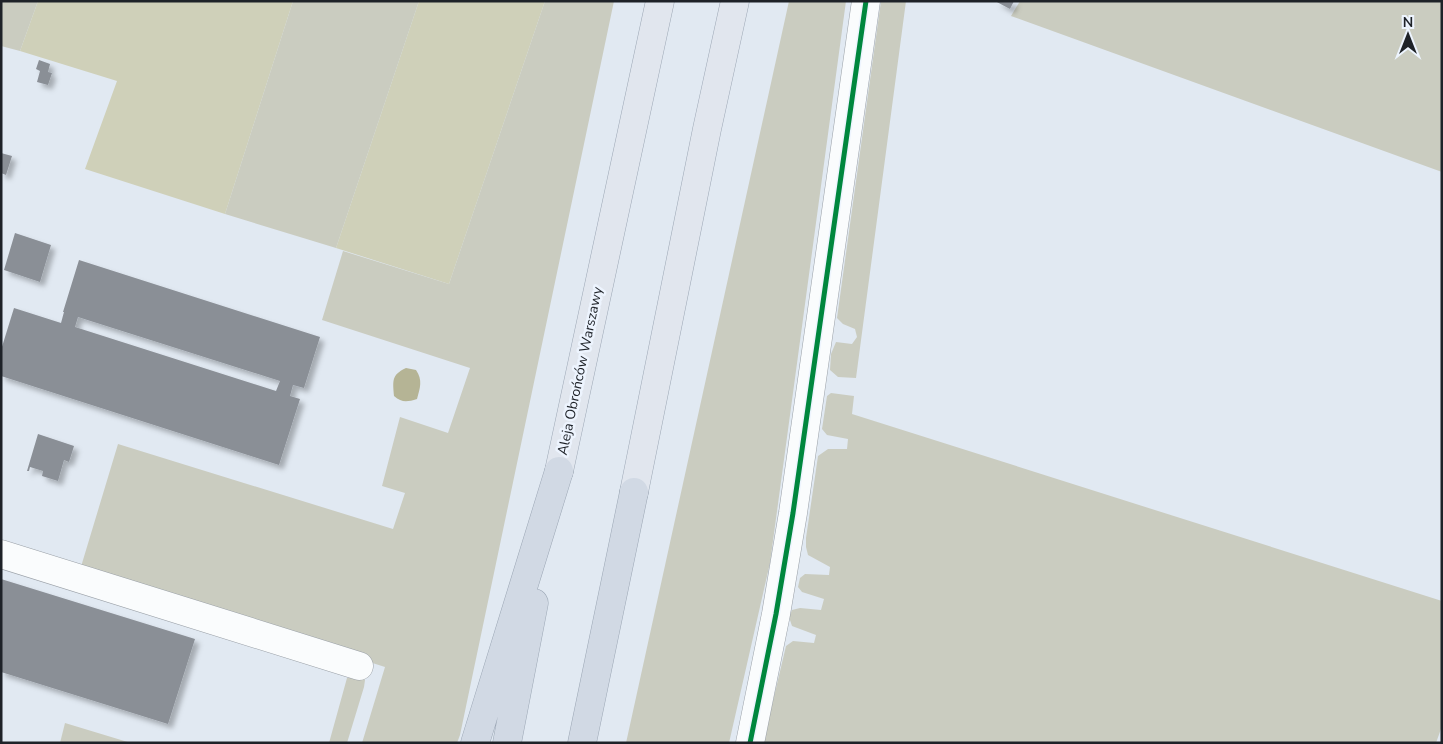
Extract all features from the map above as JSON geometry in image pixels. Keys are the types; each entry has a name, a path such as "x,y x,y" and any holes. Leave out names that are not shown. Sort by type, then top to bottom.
{"highway":[{"path":"475,743 559,471"},
{"name":"Aleja Obrońców Warszawy","path":"507,743 559,471"},
{"path":"582,743 634,492"}],"main road":[{"name":"Aleja Obrońców Warszawy","path":"559,471 660,1"},
{"path":"634,492 705,138 735,1"}],"street":[{"path":"750,743 776,614 793,513 866,1"},
{"path":"1,554 359,666"}],"shaded area":[{"path":"1,1 38,1 20,51 1,46"},
{"path":"38,1 293,1 225,214 85,169 117,81 20,51"},
{"path":"293,1 419,1 336,248 225,214"},
{"path":"419,1 545,1 449,284 336,248"},
{"path":"545,1 614,1 460,735 457,743 362,743 385,667 80,570 118,444 393,529 405,493 382,486 400,417 448,433 470,368 322,320 343,251 449,284"},
{"path":"789,1 846,1 770,563 729,743 626,743"},
{"path":"881,1 906,1 856,378 838,377 830,370 831,354 836,342 852,344 857,337 855,329 843,324 837,318"},
{"path":"1020,1 1442,1 1442,172 1011,16"},
{"path":"406,368 416,370 420,377 417,399 410,401 400,400 394,396 393,382 395,376"},
{"path":"831,393 854,396 852,414 1442,601 1442,726 1436,743 763,743 786,646 793,641 814,643 816,635 792,626 789,617 792,610 800,608 821,610 824,599 802,592 798,587 800,578 805,574 829,575 830,567 808,555 806,538 818,456 828,449 847,449 848,439 827,435 822,429 827,396"},
{"path":"362,675 365,680 364,687 347,743 329,743 347,678"},
{"path":"65,723 131,743 60,743"}],"building":[{"path":"995,1 1014,1 1010,9"},
{"path":"39,60 50,64 48,72 52,73 48,85 37,82 40,71 36,69"},
{"path":"1,153 12,156 6,175 1,173"},
{"path":"15,233 51,245 40,282 4,270"},
{"path":"79,260 320,337 304,388 293,385 290,396 300,399 279,465 1,376 1,350 14,308 61,323","holes":["78,317 280,381 276,391 75,327"]},
{"path":"38,434 74,446 69,462 64,460 58,481 42,476 43,471 30,467 29,471 27,471"},
{"path":"1,579 195,639 168,724 1,672"}],"cycle path":[{"path":"750,743 776,614 793,513 866,1"}]}
